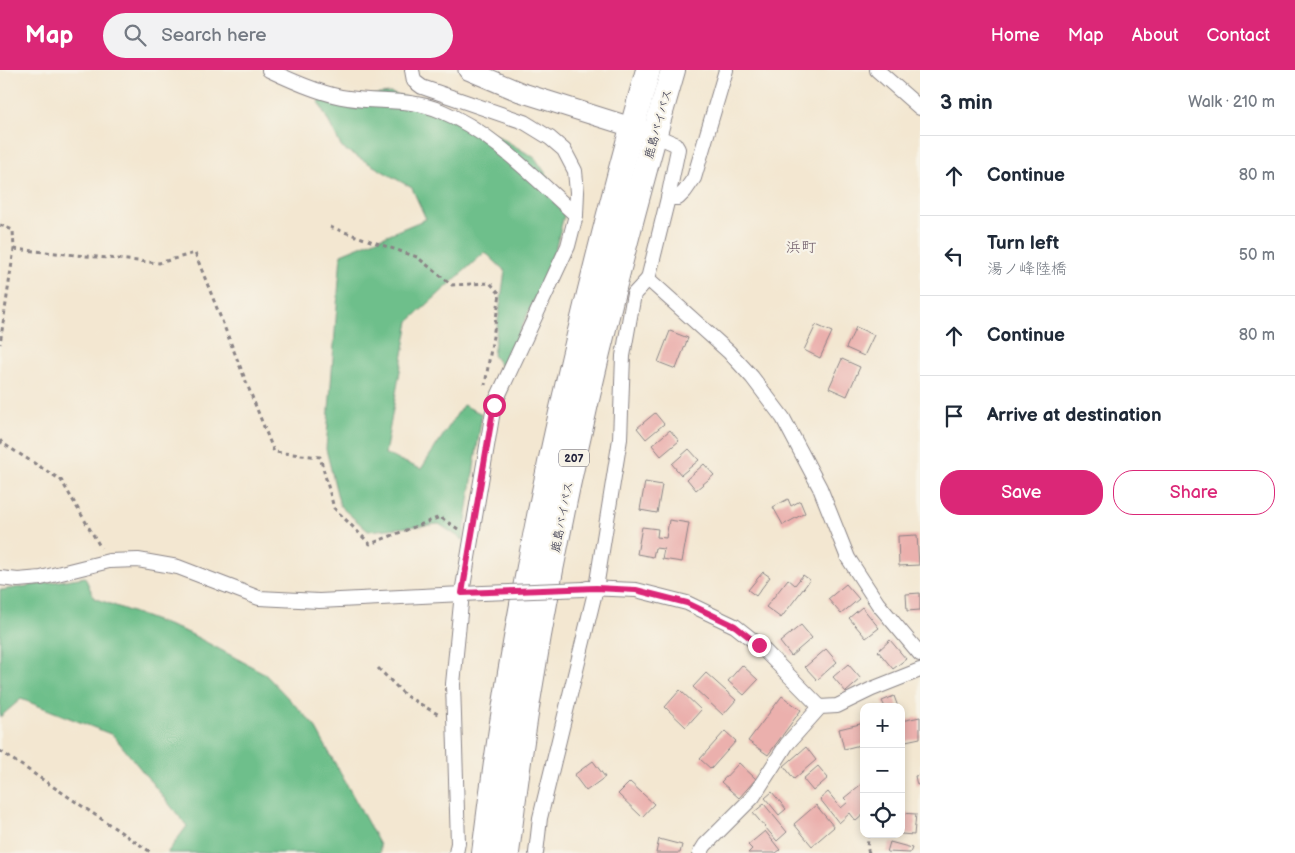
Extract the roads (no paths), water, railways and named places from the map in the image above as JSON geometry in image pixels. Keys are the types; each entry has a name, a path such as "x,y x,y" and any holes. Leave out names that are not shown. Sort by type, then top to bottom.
{"highway":[{"name":"鹿島バイパス","path":"484,853 494,775 520,618 548,472 589,293 648,70"},
{"name":"鹿島バイパス","path":"507,853 513,796 544,608 568,485 612,293 673,70"}],"street":[{"path":"270,70 297,83 347,98 407,101 441,110 496,143 576,215"},
{"path":"412,70 414,81 422,87 524,122 550,138 564,150 575,171 577,192 576,215 568,246 494,405 462,593 453,684 458,843 456,853"},
{"path":"468,70 520,92 654,135 675,144 678,149 648,279 634,294 623,356 620,439 540,818 536,853"},
{"path":"668,198 678,198 686,191 694,178 726,70"},
{"path":"877,70 920,108"},
{"path":"648,279 730,352 752,377 782,418 820,488 848,558 878,604 920,654"},
{"path":"0,578 18,580 41,578 109,561 138,560 178,567 259,598 319,601 590,588 636,590 687,603 735,626 759,645 820,707"},
{"path":"700,853 705,845 753,797 787,744 820,707 837,706 872,689 920,670"}],"district":[{"name":"浜町","path":"801,247"}]}
